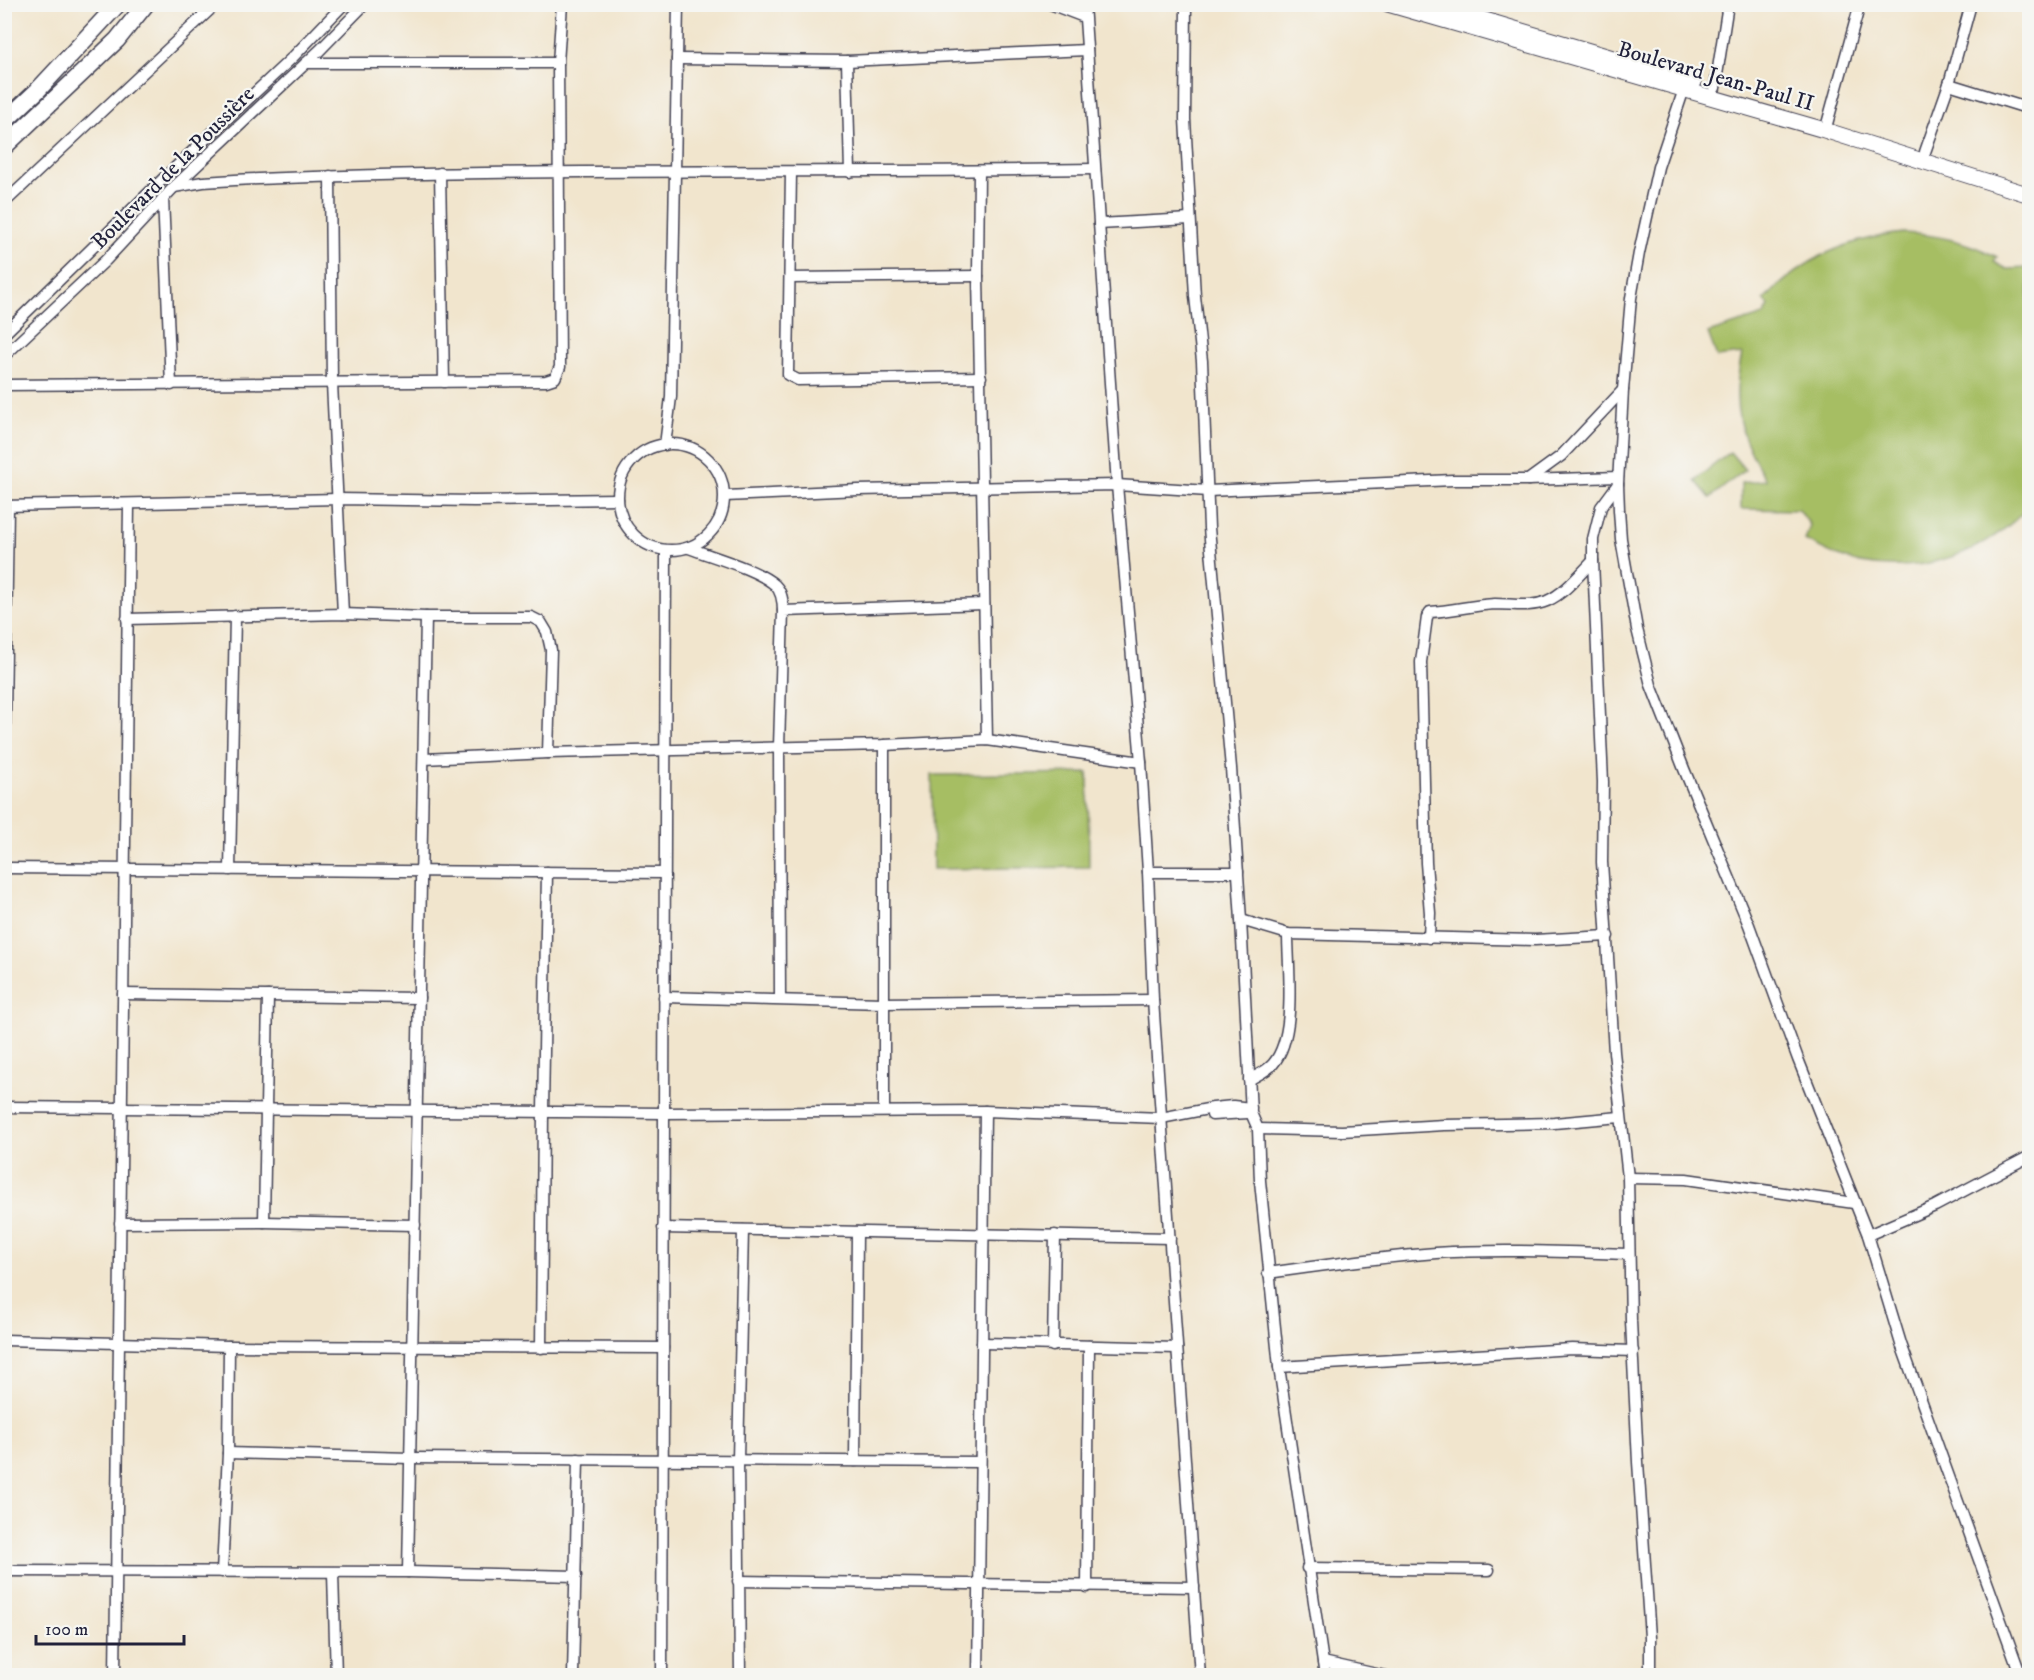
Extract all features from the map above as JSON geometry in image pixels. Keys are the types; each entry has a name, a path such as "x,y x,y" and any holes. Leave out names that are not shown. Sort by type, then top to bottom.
{"main road":[{"path":"4,122 101,23 116,4"},
{"path":"117,40 146,4"},
{"path":"4,147 154,4"},
{"name":"Boulevard Jean-Paul II","path":"1388,4 1686,85 1715,88 2030,186"},
{"name":"Boulevard Jean-Paul II","path":"1431,4 2030,195"}],"street":[{"path":"4,203 216,4"},
{"name":"Boulevard de la Poussière","path":"4,334 164,178 293,57 344,4"},
{"name":"Boulevard de la Poussière","path":"4,356 106,260 174,187 365,4"},
{"path":"4,385 546,381 555,378 560,368 558,63 562,4"},
{"path":"665,445 671,397 678,4"},
{"path":"1050,4 1084,18"},
{"path":"1084,4 1117,485 1141,762 1153,1000 1200,1676"},
{"path":"1186,4 1184,107 1190,219 1202,361 1209,528 1231,768 1251,1110 1258,1129 1268,1273 1279,1367 1307,1568 1325,1676"},
{"path":"1827,124 1860,4"},
{"path":"1925,152 1949,84 1971,4"},
{"path":"1715,88 1725,5"},
{"path":"677,59 847,62 1087,50"},
{"path":"847,62 850,172"},
{"path":"306,63 558,63"},
{"path":"1949,84 2030,109"},
{"path":"1686,85 1658,168 1631,298 1618,481 1621,539 1638,629 1652,685 1684,769 1749,925 1868,1235 1901,1344 2021,1676"},
{"path":"164,178 174,187 202,182 440,173 1095,169"},
{"path":"980,171 978,276 987,740"},
{"path":"791,172 787,343 790,378 798,380 981,376"},
{"path":"440,173 444,382"},
{"path":"330,176 332,383 343,614"},
{"path":"164,198 171,385"},
{"path":"1099,224 1190,219"},
{"path":"790,278 978,276"},
{"path":"1528,480 1561,456 1623,390"},
{"path":"665,445 682,445 699,451 712,463 722,478 725,496 723,513 716,528 704,540 689,548 666,551 651,547 627,528 618,499 620,483 626,469 636,457 649,448 665,445"},
{"path":"725,496 858,490 1117,485 1208,491 1454,480 1618,481"},
{"path":"1618,481 1601,507 1593,539 1593,561 1603,782 1602,862 1620,1117 1628,1178 1633,1351 1650,1637 1650,1676"},
{"path":"4,788 6,506 338,499 474,501 618,499"},
{"path":"115,1676 129,504"},
{"path":"689,548 754,573 776,586 782,597 778,747 780,999"},
{"path":"662,1676 666,551"},
{"path":"1429,938 1421,662 1427,617 1430,612 1498,604 1536,605 1547,601 1568,586 1593,561"},
{"path":"783,611 984,604"},
{"path":"127,619 343,614 531,617 541,622 547,632 551,650 548,753"},
{"path":"230,870 235,616"},
{"path":"408,1572 426,617"},
{"path":"424,759 548,753 885,745 987,740 1141,762"},
{"path":"884,1112 885,745"},
{"path":"4,868 421,873 664,873"},
{"path":"542,1348 543,1111 548,872"},
{"path":"1148,872 1238,872"},
{"path":"1241,920 1288,934 1536,940 1608,936"},
{"path":"1249,1080 1272,1066 1286,1035 1288,934"},
{"path":"123,994 419,998"},
{"path":"264,1222 268,996"},
{"path":"664,997 883,1002 1153,1000"},
{"path":"4,1107 664,1113 985,1111 1161,1118 1233,1106 1251,1110"},
{"path":"978,1676 985,1111"},
{"path":"1258,1129 1342,1131 1444,1125 1554,1123 1620,1117"},
{"path":"1868,1235 1935,1206 2030,1156"},
{"path":"1628,1178 1686,1179 1854,1203"},
{"path":"120,1223 264,1222 415,1225"},
{"path":"663,1228 1170,1238"},
{"path":"741,1676 738,1460 743,1230"},
{"path":"855,1461 857,1232"},
{"path":"1053,1346 1054,1235"},
{"path":"1268,1273 1344,1262 1437,1253 1543,1251 1629,1254"},
{"path":"4,1340 119,1341 230,1346 663,1348"},
{"path":"982,1343 1177,1348"},
{"path":"222,1572 230,1346"},
{"path":"1087,1587 1089,1346"},
{"path":"1279,1367 1572,1348 1633,1351"},
{"path":"228,1453 410,1458 980,1462"},
{"path":"573,1676 578,1459"},
{"path":"1307,1568 1489,1570"},
{"path":"4,1571 408,1572 576,1576"},
{"path":"333,1573 336,1676"},
{"path":"738,1581 1194,1587"},
{"path":"1323,1662 1385,1676"}],"green space":[{"path":"1904,233 1929,235 1963,243 1997,257 1994,262 2007,269 2029,268 2029,506 1994,536 1974,548 1930,563 1884,566 1846,559 1805,540 1810,525 1799,510 1741,509 1741,483 1766,480 1749,448 1739,420 1737,390 1742,354 1717,357 1708,333 1764,315 1769,306 1764,300 1779,285 1827,253 1863,240"},
{"path":"1730,452 1745,470 1710,498 1695,480"},
{"path":"1088,773 1089,867 933,869 932,775"}]}
